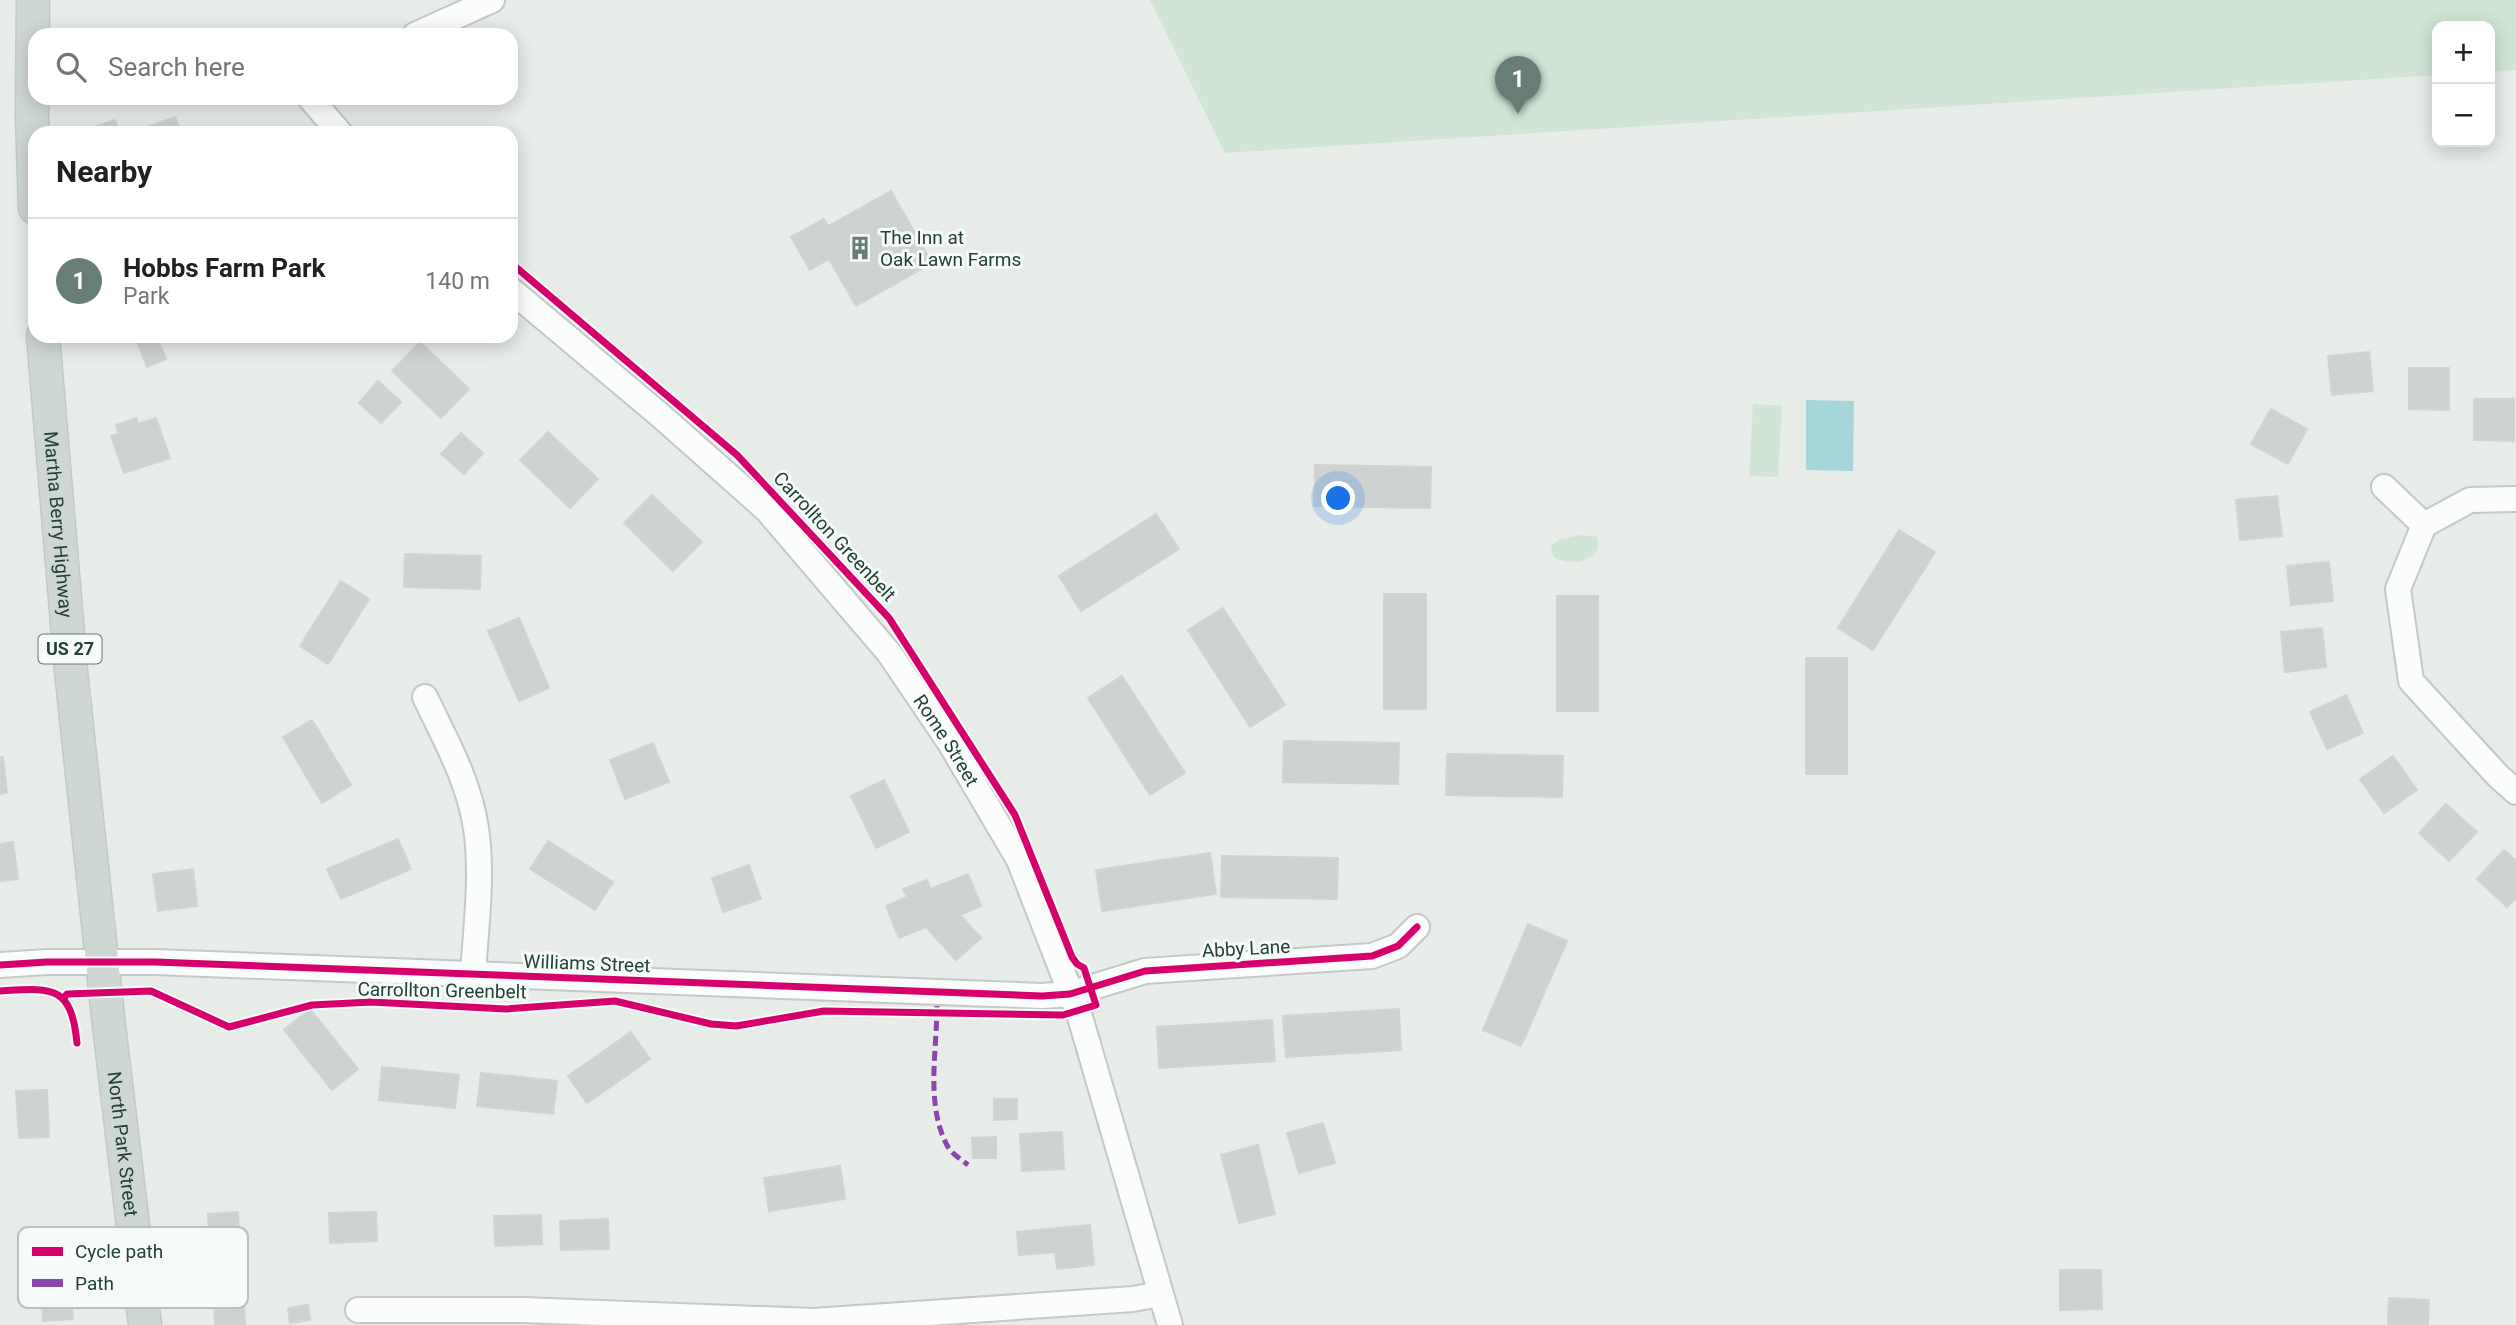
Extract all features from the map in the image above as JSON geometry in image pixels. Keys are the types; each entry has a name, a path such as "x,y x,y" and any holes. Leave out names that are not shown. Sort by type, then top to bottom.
{"main road":[{"path":"33,0 34,28"},
{"path":"32,105 32,126"},
{"name":"Martha Berry Highway","path":"44,343 71,671 103,962"},
{"name":"North Park Street","path":"103,962 134,1227"}],"street":[{"path":"430,28 492,0"},
{"path":"316,105 334,126"},
{"name":"Rome Street","path":"518,296 661,416 767,510 889,653 950,743 1019,860 1080,1017 1170,1325"},
{"path":"2384,487 2424,526"},
{"path":"2516,499 2470,500 2424,526 2398,589 2412,681 2498,776 2516,792"},
{"path":"425,697 460,770 476,829 477,906 472,974"},
{"name":"Abby Lane","path":"1070,994 1145,971 1372,956 1398,946 1417,927"},
{"name":"Williams Street","path":"0,965 103,962 1016,995 1070,994"},
{"path":"358,1310 524,1317 814,1323 1133,1299 1160,1294"}],"green space":[{"path":"1150,0 2516,0 2516,70 2495,72 2495,21 2432,21 2432,75 1225,153"},
{"path":"1753,404 1782,406 1778,477 1749,476"},
{"path":"1582,535 1597,537 1596,552 1591,557 1567,562 1553,556 1551,545 1560,539"}],"water":[{"path":"1806,400 1854,401 1853,471 1806,470"}],"building":[{"path":"175,117 178,126 150,126"},
{"path":"115,120 117,126 97,126"},
{"name":"The Inn at Oak Lawn Farms","path":"891,191 932,263 856,306 829,259 810,270 791,237 824,219 828,226"},
{"path":"138,343 159,343 166,359 147,367"},
{"path":"421,343 469,389 441,418 392,371"},
{"path":"2369,352 2373,391 2332,395 2328,356"},
{"path":"2409,368 2449,368 2449,410 2409,409"},
{"path":"378,381 401,402 381,423 359,403"},
{"path":"2474,399 2514,399 2514,441 2474,440"},
{"path":"2271,409 2307,429 2288,464 2251,444"},
{"path":"136,418 138,424 156,418 170,458 124,473 111,436 119,434 116,425"},
{"path":"548,432 598,479 570,508 520,460"},
{"path":"461,433 483,453 464,474 441,454"},
{"path":"1315,465 1431,467 1430,508 1314,506"},
{"path":"652,495 702,542 673,571 624,523"},
{"path":"2277,496 2282,536 2240,540 2236,500"},
{"path":"1156,514 1179,549 1081,611 1059,576"},
{"path":"1899,530 1935,552 1873,650 1838,628"},
{"path":"405,554 481,556 480,589 404,587"},
{"path":"2329,562 2333,601 2291,605 2287,566"},
{"path":"341,581 369,599 328,664 300,646"},
{"path":"1384,594 1426,594 1426,709 1384,709"},
{"path":"1557,596 1598,596 1598,711 1557,711"},
{"path":"1223,608 1285,705 1250,727 1188,630"},
{"path":"519,618 549,688 519,701 488,631"},
{"path":"2322,628 2326,667 2285,672 2281,632"},
{"path":"1806,658 1847,658 1847,774 1806,774"},
{"path":"1122,676 1185,773 1150,795 1088,698"},
{"path":"2346,695 2363,733 2327,749 2310,712"},
{"path":"312,720 351,785 322,803 283,737"},
{"path":"1284,741 1399,743 1398,784 1283,782"},
{"path":"653,743 669,782 625,799 610,760"},
{"path":"1447,754 1563,756 1562,797 1446,795"},
{"path":"2393,756 2417,790 2384,813 2360,779"},
{"path":"0,757 3,757 7,793 0,794"},
{"path":"884,780 909,832 876,848 851,796"},
{"path":"2446,804 2477,832 2449,861 2419,833"},
{"path":"398,839 411,869 341,899 327,869"},
{"path":"548,841 613,882 595,910 530,869"},
{"path":"13,842 18,879 0,881 0,844"},
{"path":"2504,850 2516,861 2516,898 2507,907 2477,879"},
{"path":"1210,853 1216,894 1102,911 1096,870"},
{"path":"1222,856 1338,858 1337,899 1221,897"},
{"path":"749,865 761,899 723,912 712,878"},
{"path":"193,869 197,906 158,911 153,874"},
{"path":"968,874 981,906 960,915 981,938 956,960 926,927 899,938 886,906 907,897 903,889 927,880 931,889"},
{"path":"1528,924 1567,941 1521,1046 1483,1030"},
{"path":"310,1009 358,1069 332,1090 284,1030"},
{"path":"1399,1009 1401,1050 1286,1057 1283,1016"},
{"path":"1272,1020 1275,1061 1159,1068 1157,1027"},
{"path":"631,1032 650,1059 587,1103 568,1076"},
{"path":"382,1067 459,1075 455,1108 379,1100"},
{"path":"481,1073 557,1081 553,1114 477,1106"},
{"path":"47,1090 49,1137 19,1138 16,1091"},
{"path":"994,1099 1017,1099 1017,1119 994,1120"},
{"path":"1323,1123 1335,1163 1299,1173 1287,1133"},
{"path":"1062,1132 1064,1169 1022,1171 1020,1134"},
{"path":"996,1137 996,1158 973,1158 972,1138"},
{"path":"1258,1145 1275,1214 1239,1223 1221,1155"},
{"path":"840,1166 845,1199 769,1211 764,1178"},
{"path":"238,1212 239,1227 209,1227 208,1214"},
{"path":"376,1212 377,1241 330,1243 329,1213"},
{"path":"541,1215 542,1244 495,1246 494,1216"},
{"path":"608,1219 609,1249 561,1250 560,1221"},
{"path":"1090,1225 1094,1265 1057,1269 1055,1252 1019,1255 1017,1232"},
{"path":"2060,1270 2101,1270 2102,1309 2060,1310"},
{"path":"2389,1298 2429,1300 2428,1325 2388,1325"},
{"path":"308,1305 310,1320 290,1323 288,1308"},
{"path":"42,1308 72,1308 73,1319 43,1321"},
{"path":"214,1308 244,1308 245,1325 215,1325"}],"marked path":[{"path":"937,1006 934,1078 937,1114 948,1147 968,1165"}],"cycle path":[{"name":"Carrollton Greenbelt","path":"63,999 67,994 151,991 229,1027 312,1005 371,1002 506,1009 615,1001 711,1024 736,1026 824,1011 1063,1015 1096,1005 1084,968 1072,957 1015,815 889,618 737,455 518,269"},
{"name":"Carrollton Greenbelt","path":"0,965 155,962 1042,996 1070,994 1145,971 1372,956 1398,946 1417,927"},
{"path":"0,991 33,990 56,994 70,1010 77,1043"}],"place":[{"name":"Hobbs Farm Park","path":"1518,114"},
{"name":"The Inn at Oak Lawn Farms","path":"860,248"}]}
